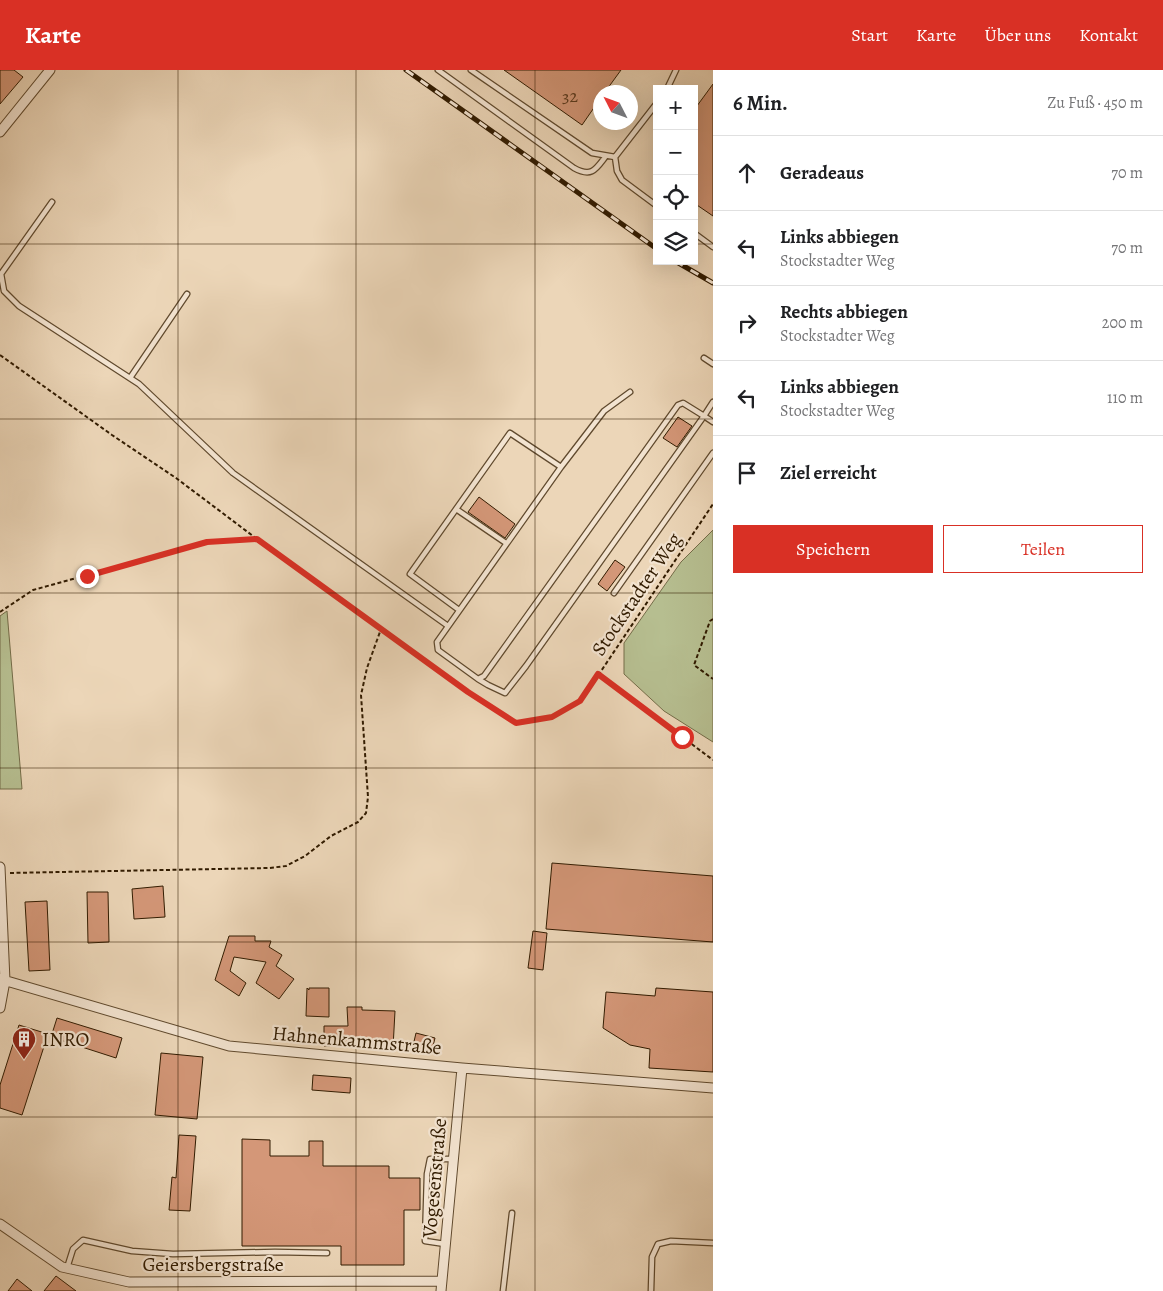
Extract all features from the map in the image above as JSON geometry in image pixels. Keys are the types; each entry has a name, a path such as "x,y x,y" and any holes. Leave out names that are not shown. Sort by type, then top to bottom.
{"street":[{"path":"0,132 50,70"},
{"path":"0,867 3,980 0,1008"},
{"name":"Hahnenkammstraße","path":"3,980 229,1046 462,1068 713,1088"},
{"name":"Vogesenstraße","path":"441,1291 462,1068"},
{"name":"Geiersbergstraße","path":"0,1224 62,1267 129,1282 442,1281"}],"lane":[{"path":"438,70 574,168 583,172 591,172 606,156"},
{"path":"471,70 592,153 615,157"},
{"path":"669,85 676,70"},
{"path":"653,107 615,157 617,171 622,180 653,203"},
{"path":"52,202 1,274 4,292 19,306 139,384 233,473 448,626"},
{"path":"698,236 713,247"},
{"path":"130,378 187,294"},
{"path":"704,358 713,364"},
{"path":"630,392 604,411 561,467 437,642 438,650 478,679 505,693 713,402"},
{"path":"478,679 484,676 678,405 683,403 713,422"},
{"path":"459,610 410,574 510,433 561,467"},
{"path":"614,592 713,453"},
{"path":"456,509 506,544"},
{"path":"445,1244 425,1241 427,1174 430,1159 454,1159"},
{"path":"503,1291 512,1213"},
{"path":"67,1268 73,1249 83,1240 132,1251 173,1254 248,1252 327,1253"},
{"path":"650,1291 652,1258 658,1244 671,1240 713,1243"}],"path":[{"name":"Stockstadter Weg","path":"0,355 176,478 468,692 516,723 552,717 580,701 713,504"},
{"path":"0,612 33,590 207,542 257,539"},
{"path":"713,619 710,621 694,665 713,679"},
{"path":"0,874 269,868 286,866 305,856 331,836 358,822 366,813 368,797 361,695 381,629"},
{"path":"598,674 713,760"}],"green space":[{"path":"713,530 713,742 664,711 624,674 624,643 681,562"},
{"path":"7,611 22,789 0,789 0,616"}],"building":[{"path":"0,70 14,70 23,77 0,104"},
{"path":"504,70 621,70 610,85 593,85 593,109 582,125"},
{"path":"713,84 713,216 698,206 698,105"},
{"path":"678,417 692,426 677,447 663,438"},
{"path":"479,497 515,524 505,538 468,512"},
{"path":"615,560 625,567 607,591 598,584"},
{"path":"552,863 713,876 713,942 546,929"},
{"path":"163,886 165,917 134,919 132,889"},
{"path":"87,892 108,892 109,942 88,943"},
{"path":"47,901 50,970 29,971 25,902"},
{"path":"533,931 547,933 543,970 528,968"},
{"path":"229,936 255,936 255,941 271,941 269,947 282,955 276,966 294,979 279,999 256,983 266,962 234,957 230,971 246,983 239,996 215,980"},
{"path":"307,988 309,990 309,988 329,988 329,1017 306,1016"},
{"path":"656,988 713,992 713,1072 649,1068 650,1049 630,1045 603,1028 606,992 655,996"},
{"path":"347,1007 362,1007 362,1010 395,1011 393,1048 375,1048 376,1045 324,1046 324,1026 348,1026"},
{"name":"INRO","path":"57,1018 122,1038 116,1058 51,1037"},
{"name":"INRO","path":"19,1025 48,1034 22,1115 0,1108 0,1085"},
{"path":"416,1033 435,1038 431,1054 412,1050"},
{"path":"161,1053 203,1057 197,1119 155,1115"},
{"path":"313,1075 351,1078 350,1093 312,1090"},
{"path":"179,1135 196,1136 190,1211 169,1210 172,1177 176,1178"},
{"path":"242,1139 270,1140 270,1156 309,1156 309,1141 323,1141 323,1166 389,1166 389,1178 420,1178 420,1210 404,1210 404,1265 341,1265 341,1246 242,1246"},
{"path":"56,1276 76,1291 44,1291"},
{"path":"17,1279 32,1291 8,1291"}],"railway":[{"path":"406,70 653,246"},
{"path":"682,265 713,283"}],"place":[{"name":"INRO","path":"24,1060"}],"route":[{"path":"87,576 207,542 257,539 468,692 516,723 552,717 580,701 598,674 682,737"}]}
